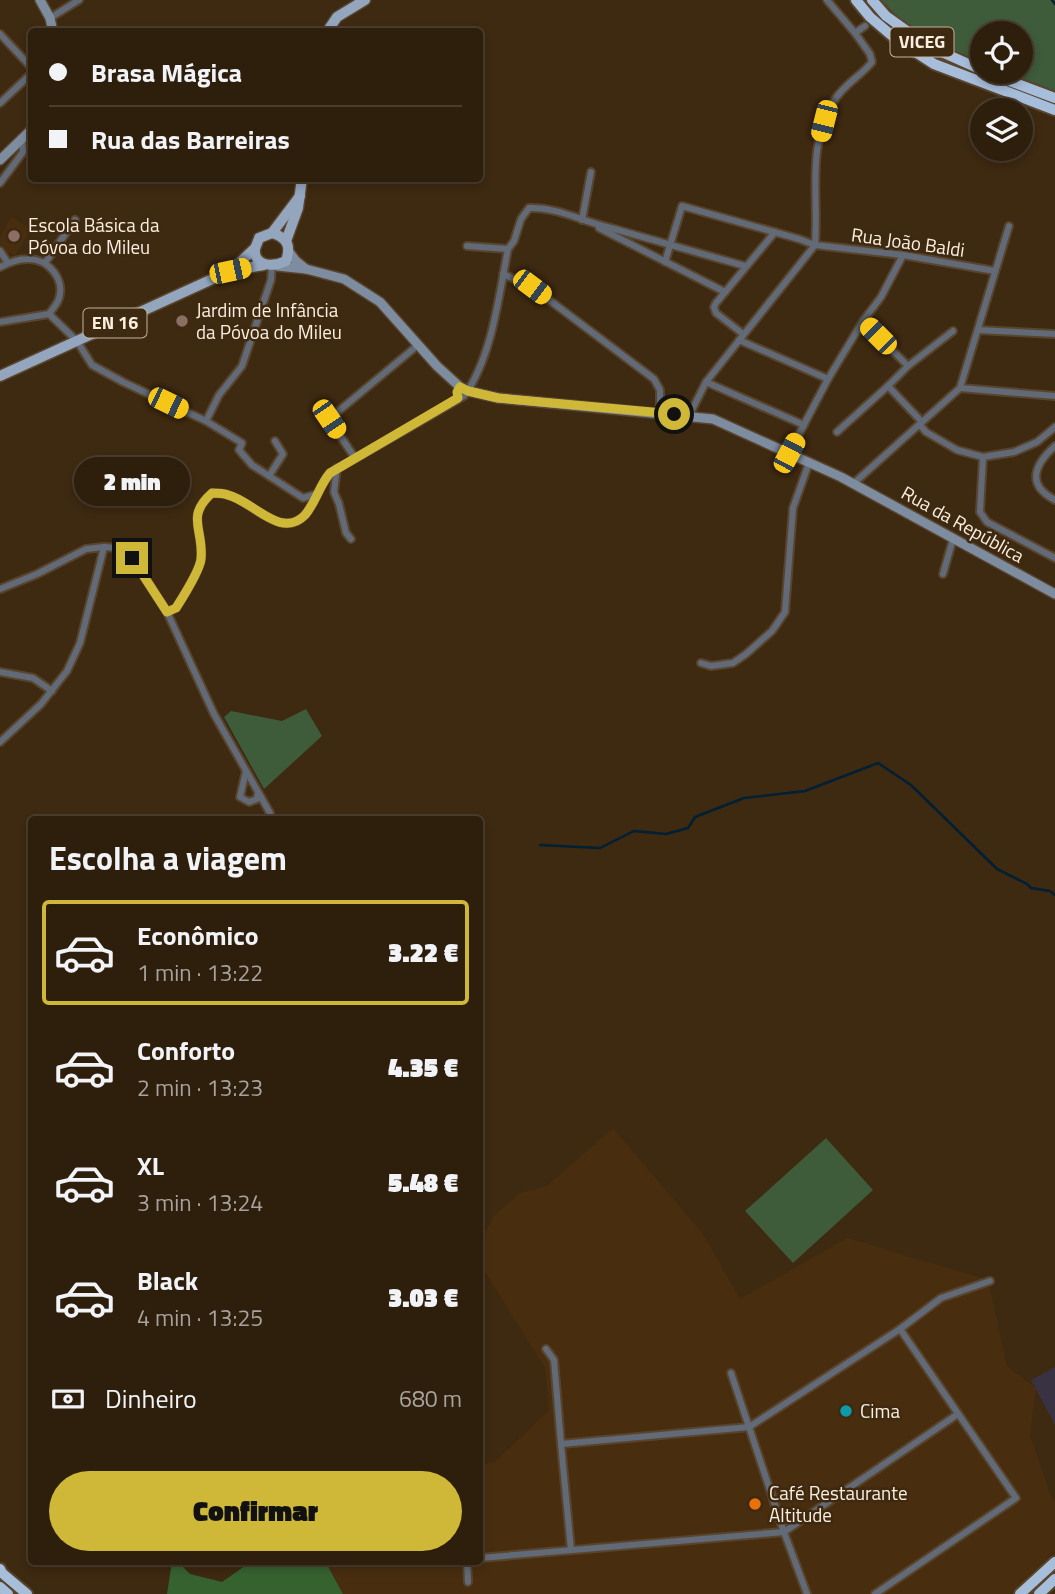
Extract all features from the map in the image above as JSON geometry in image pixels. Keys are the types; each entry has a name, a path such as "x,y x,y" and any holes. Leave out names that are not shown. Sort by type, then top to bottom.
{"highway":[{"name":"VICEG","path":"856,0 870,17 897,40 934,64 1055,110"},
{"name":"VICEG","path":"872,0 886,16 928,46 970,65"},
{"name":"VICEG","path":"1018,84 1055,98"},
{"path":"1020,1594 1055,1562"},
{"path":"0,1569 26,1594"},
{"path":"1039,1594 1055,1579"},
{"path":"0,1587 8,1594"}],"main road":[{"path":"330,28 337,17 365,0"},
{"path":"255,248 256,258 271,265 286,261 287,246 299,208 302,182"},
{"name":"EN 16","path":"230,271 255,248 259,237 272,233 301,196"},
{"path":"272,233 279,236 287,246"},
{"name":"EN 16","path":"0,376 230,271 271,265"}],"street":[{"path":"40,0 52,28"},
{"path":"50,18 79,0"},
{"path":"689,416 706,383 815,245 815,156 824,121 835,99 872,62 870,54 855,33 827,0"},
{"path":"855,33 864,26"},
{"path":"0,34 28,64"},
{"path":"0,103 28,77"},
{"path":"2,154 28,133"},
{"path":"0,183 23,152 22,138"},
{"path":"582,220 591,172"},
{"name":"Rua João Baldi","path":"671,246 682,206 815,245 903,255 995,271"},
{"path":"167,612 176,608 201,562 201,539 196,517 202,502 212,493 229,495 281,524 292,524 307,512 322,482 330,473 464,396 464,389 476,377 489,342 509,249 528,208 542,208 582,220 725,292"},
{"path":"45,263 75,220"},
{"path":"591,224 746,266"},
{"path":"854,484 960,388 1009,226"},
{"path":"775,232 716,303 716,313 741,337 828,379"},
{"path":"287,246 296,261 306,269"},
{"path":"467,246 509,249"},
{"path":"665,262 671,246"},
{"path":"0,251 8,263"},
{"path":"789,453 828,379 903,255"},
{"path":"0,267 29,258 45,263 58,275 61,288 58,301 49,314 0,322"},
{"path":"206,421 219,395 242,366 271,280 271,265 306,269 344,279 380,302 437,366 464,389"},
{"path":"503,274 532,287 654,379 660,390 660,413"},
{"path":"49,314 76,341 92,365 206,421 242,443 239,450 252,465 303,498 317,494"},
{"path":"863,321 908,366"},
{"path":"978,330 1055,334"},
{"path":"837,432 908,366 953,331"},
{"path":"355,458 329,419 418,345"},
{"path":"706,383 804,425"},
{"path":"888,386 926,432 957,450 983,457 1014,452 1037,442 1055,427"},
{"path":"960,388 1055,396"},
{"name":"Rua da República","path":"464,389 498,398 713,419 854,484 1055,594"},
{"path":"269,476 283,454 275,441"},
{"path":"1037,442 1048,453"},
{"path":"1055,446 1038,467 1036,483 1042,493 1055,500"},
{"path":"983,457 980,512 983,517 987,522 1055,558"},
{"path":"701,663 711,666 733,663 772,631 785,612 793,508 809,463"},
{"path":"337,468 334,492 345,533 351,539"},
{"path":"943,574 953,539"},
{"path":"0,742 41,704 67,671 80,643 104,547"},
{"path":"0,589 86,549 118,548 132,558 167,612 214,714 270,813"},
{"path":"0,672 33,678 51,691"},
{"path":"246,771 240,797 249,803 257,799 258,793"},
{"path":"561,1444 749,1427 900,1329 941,1298 990,1281"},
{"path":"875,1594 1016,1498 900,1329"},
{"path":"546,1349 554,1360 571,1550"},
{"path":"554,1360 560,1354"},
{"path":"731,1373 807,1594"},
{"path":"483,1558 784,1532 958,1414"},
{"path":"467,1565 468,1582"}],"shaded area":[{"name":"Escola Básica da Póvoa do Mileu","path":"11,217 31,229 15,255 5,252 0,244 1,235"},
{"path":"613,1128 703,1234 740,1299 847,1238 988,1280 1007,1366 1036,1388 1030,1435 1055,1501 1055,1551 1010,1594 343,1594 327,1565 483,1565 483,1464 495,1462 549,1410 545,1368 483,1269 483,1237 494,1216 520,1193 547,1186"},
{"path":"1055,1367 1055,1425 1031,1380"}],"green space":[{"path":"881,0 1055,0 1055,91 1033,83 1033,21 970,21 970,57 915,29"},
{"path":"306,709 322,736 264,789 224,717 231,711 282,721"},
{"path":"826,1138 873,1190 793,1263 745,1211"},
{"path":"171,1565 181,1565 190,1574 222,1582 246,1565 327,1565 343,1594 167,1594"}],"waterway":[{"path":"1052,0 1055,4"},
{"path":"540,845 600,848 634,831 666,834 688,828 695,817 744,798 805,791 878,763 911,785 997,869 1031,888 1050,891 1055,895"}],"tunnel":[{"path":"870,21 889,3"}],"place":[{"name":"Escola Básica da Póvoa do Mileu","path":"14,236"},
{"name":"Jardim de Infância da Póvoa do Mileu","path":"182,321"},
{"name":"Cima","path":"846,1411"},
{"name":"Café Restaurante Altitude","path":"755,1504"}],"route":[{"path":"132,558 167,612 176,608 201,562 201,539 196,517 202,502 212,493 229,495 281,524 292,524 303,517 312,506 322,482 330,473 458,398 460,387 498,398 674,414"}]}
